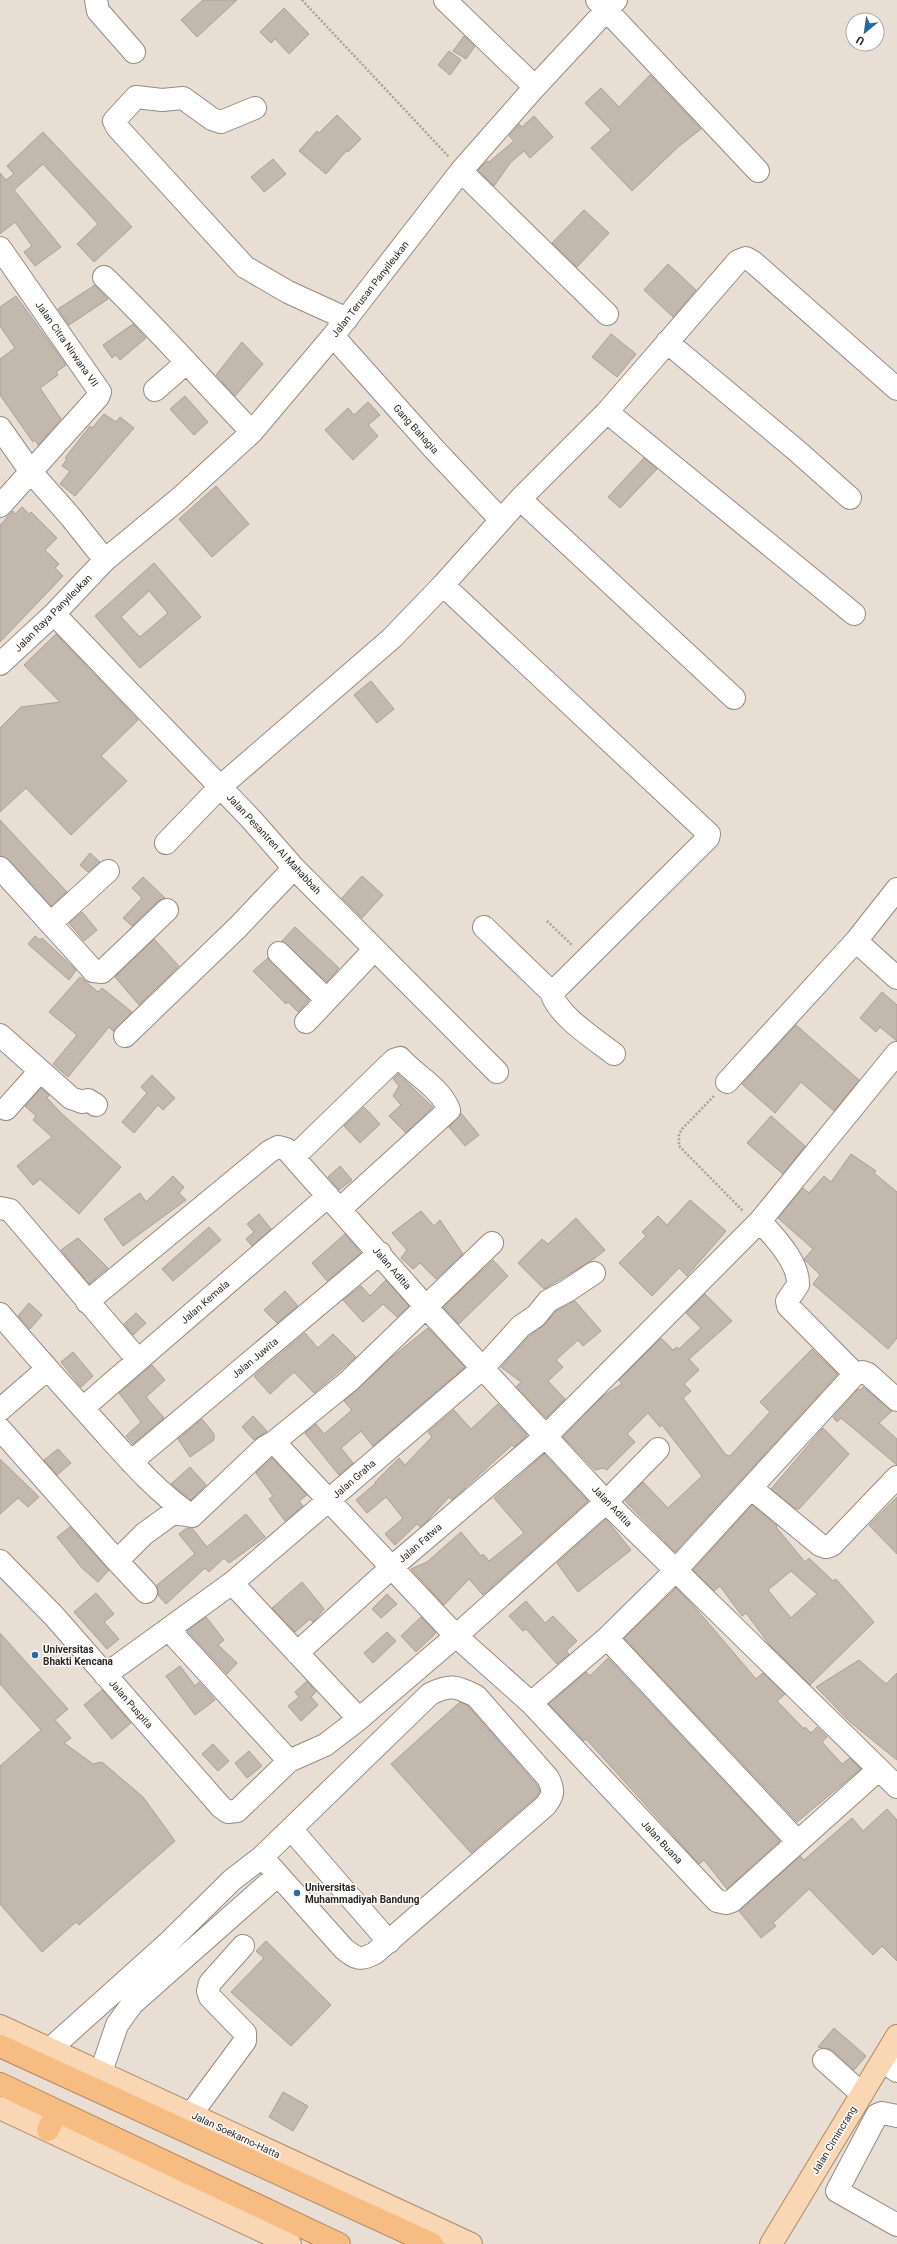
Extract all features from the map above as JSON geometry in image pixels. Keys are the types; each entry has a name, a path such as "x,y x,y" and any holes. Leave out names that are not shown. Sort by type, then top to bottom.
{"highway":[{"name":"Jalan Soekarno-Hatta","path":"0,2046 432,2244"},
{"path":"0,2084 52,2120 339,2244"}],"main road":[{"name":"Jalan Soekarno-Hatta","path":"0,2026 471,2244"},
{"name":"Jalan Cimincrang","path":"771,2244 862,2094 890,2066 897,2036"},
{"path":"0,2108 52,2120 290,2244"}],"street":[{"path":"96,0 98,11 134,52"},
{"path":"445,0 535,87"},
{"path":"607,3 758,170"},
{"name":"Jalan Terusan Panyileukan","path":"105,560 180,498 252,432 340,327 461,171 607,3"},
{"path":"255,108 221,122 212,119 183,98 162,100 136,97 114,120 117,127 245,267 288,292 340,327"},
{"path":"461,171 607,314"},
{"name":"Jalan Citra Nirwana VII","path":"0,248 100,392 98,398 0,506"},
{"path":"166,843 220,787 392,638 443,585 520,499 607,412 738,261 746,258 771,278 897,389"},
{"path":"104,278 151,322 186,363 252,432"},
{"name":"Gang Bahagia","path":"340,327 434,449 501,520"},
{"path":"668,342 796,450 850,498"},
{"path":"155,390 186,363"},
{"path":"607,412 854,614"},
{"path":"0,428 31,472 69,515 105,560"},
{"path":"520,499 734,698"},
{"name":"Jalan Raya Panyileukan","path":"0,664 54,614 105,560"},
{"path":"443,585 709,834 708,838 556,989 551,990"},
{"name":"Jalan Pesantren Al Mahabbah","path":"54,614 220,787 294,868 497,1072"},
{"path":"0,868 94,971 102,972 167,910"},
{"path":"125,1036 227,938 294,868"},
{"path":"51,923 108,871"},
{"path":"727,1082 856,941 897,889"},
{"path":"484,927 551,990 556,1003 574,1022 614,1054"},
{"path":"856,941 897,978"},
{"path":"306,1022 326,999 374,950"},
{"path":"278,952 326,999"},
{"path":"0,1035 71,1098 82,1102 88,1100 96,1105"},
{"name":"Jalan Fatwa","path":"297,1653 391,1568 546,1436 758,1223 897,1053"},
{"name":"Jalan Kemala","path":"83,1408 138,1360 449,1110 442,1095 410,1069 400,1058 394,1060 297,1154 297,1160"},
{"path":"6,1109 40,1071"},
{"name":"Jalan Aditia","path":"87,1302 270,1151 281,1147 297,1160 426,1307 606,1502 897,1787"},
{"path":"0,1208 10,1210 138,1360"},
{"path":"758,1223 790,1258 795,1269 798,1285 787,1301 788,1306 855,1374"},
{"path":"192,1516 265,1447 274,1442 349,1381 492,1243"},
{"name":"Jalan Juwita","path":"131,1462 380,1253"},
{"name":"Jalan Graha","path":"105,1675 232,1583 482,1368 521,1326 536,1316 548,1301 567,1291 594,1273"},
{"path":"0,1314 47,1369 131,1462 171,1502 192,1516"},
{"path":"0,1410 47,1369"},
{"path":"531,1704 607,1638 675,1570 855,1374 862,1372 868,1374 897,1400"},
{"path":"0,1429 146,1592"},
{"name":"Jalan Buana","path":"274,1442 456,1636 531,1704 717,1901 726,1903 732,1901 878,1770"},
{"path":"169,1630 289,1761 325,1744 359,1719 456,1636 606,1502 658,1448"},
{"path":"751,1488 820,1545 826,1547 832,1545 897,1477"},
{"path":"117,1561 144,1534 173,1513 192,1516"},
{"name":"Jalan Puspita","path":"2,1567 54,1616 221,1808 228,1812 237,1811 289,1761"},
{"path":"232,1583 359,1719"},
{"path":"607,1638 798,1842"},
{"path":"50,2049 167,1944 232,1880 262,1857 430,1694 446,1687 461,1688 476,1696 542,1772 553,1789 552,1797 545,1806 389,1942 365,1959 355,1957 344,1949 262,1857"},
{"path":"291,1829 389,1942"},
{"path":"101,2072 118,2025 132,2004 278,1875"},
{"path":"190,2114 245,2041 245,2033 210,1997 208,1991 210,1983 243,1946"},
{"path":"824,2060 862,2094"},
{"path":"836,2191 877,2115 882,2113 897,2116"},
{"path":"811,2178 897,2225"}],"path":[{"path":"302,0 461,171"},
{"path":"547,921 586,959"},
{"path":"727,1082 682,1129 679,1134 679,1146 758,1223"}],"building":[{"path":"203,0 237,0 197,37 181,20"},
{"path":"284,8 309,34 289,54 275,39 271,43 260,32"},
{"path":"464,36 475,46 466,59 453,51"},
{"path":"449,51 461,60 450,75 438,65"},
{"path":"650,75 701,129 678,147 632,191 591,148 611,130 585,103 601,88 619,107"},
{"path":"337,115 361,139 348,152 347,150 326,174 299,151 317,131 319,133"},
{"path":"534,116 553,137 530,158 524,151 510,163 494,186 478,170 487,161 489,162 514,141 509,136 519,124 522,127"},
{"path":"43,132 132,227 94,262 77,244 98,224 43,164 14,190 61,247 35,266 24,252 32,246 15,222 0,234 0,173 6,180 14,174 7,166"},
{"path":"273,159 286,174 264,192 251,177"},
{"path":"584,210 609,233 577,267 552,243"},
{"path":"668,264 696,290 673,317 644,290"},
{"path":"95,285 108,299 69,325 58,309"},
{"path":"16,296 66,365 56,372 58,375 40,388 61,419 38,445 35,440 33,442 0,395 0,359 15,348 0,326 0,307"},
{"path":"133,324 146,338 120,360 116,355 112,358 103,345"},
{"path":"611,334 636,354 617,377 592,357"},
{"path":"242,342 263,364 235,396 216,375"},
{"path":"185,396 208,422 194,435 170,409"},
{"path":"368,402 380,415 368,425 378,436 353,460 325,430 348,408 354,415"},
{"path":"104,414 116,422 120,417 134,428 75,496 60,484 70,471 62,466 67,459 65,458 90,426 92,428"},
{"path":"644,458 657,469 620,508 608,497"},
{"path":"216,486 249,524 212,557 179,519"},
{"path":"22,507 29,514 31,512 57,538 45,550 59,564 55,568 63,576 0,642 0,525 13,511 15,514"},
{"path":"154,563 201,617 140,668 95,616","holes":["149,591 168,613 140,637 121,617"]},
{"path":"56,634 138,720 101,756 127,781 71,835 26,788 0,812 0,728 21,707 60,702 24,665"},
{"path":"371,681 394,709 377,723 354,695"},
{"path":"0,820 67,892 51,906 9,860 0,856"},
{"path":"90,853 100,862 88,872 80,865"},
{"path":"362,876 383,895 362,918 342,898"},
{"path":"143,877 165,898 158,901 132,926 123,918 142,898 132,888"},
{"path":"82,912 97,930 84,941 69,923"},
{"path":"295,927 339,968 327,982 282,941"},
{"path":"35,936 40,940 42,938 76,970 69,980 28,944"},
{"path":"154,939 179,966 139,1005 115,977"},
{"path":"268,958 309,1000 298,1012 288,1002 286,1004 253,971"},
{"path":"80,977 98,992 102,988 132,1012 114,1032 109,1027 68,1077 53,1064 77,1035 49,1012"},
{"path":"882,992 897,1005 897,1041 880,1027 876,1032 860,1018"},
{"path":"796,1025 859,1080 834,1111 801,1082 775,1113 742,1084"},
{"path":"398,1074 433,1107 406,1133 389,1116 401,1105 393,1096 399,1086 393,1079"},
{"path":"152,1075 175,1098 163,1110 158,1105 134,1133 122,1122 147,1093 141,1087"},
{"path":"41,1088 49,1095 47,1098 61,1113 121,1167 79,1214 40,1179 33,1185 17,1166 52,1137 33,1120 36,1116 25,1106"},
{"path":"364,1107 380,1124 360,1143 344,1126"},
{"path":"461,1113 479,1135 465,1146 449,1127"},
{"path":"771,1116 805,1146 783,1174 747,1143"},
{"path":"851,1154 876,1171 874,1173 897,1192 897,1338 888,1349 813,1284 820,1275 804,1259 813,1249 778,1218 803,1188 809,1193 824,1176 831,1182"},
{"path":"340,1166 352,1180 339,1190 328,1177"},
{"path":"173,1176 184,1187 179,1193 186,1200 123,1246 104,1219 140,1193 146,1202"},
{"path":"690,1200 726,1231 687,1276 679,1268 652,1296 619,1263 646,1236 642,1232 658,1216 667,1225"},
{"path":"421,1211 434,1226 440,1220 463,1254 436,1279 420,1263 413,1269 401,1258 407,1250 392,1233"},
{"path":"259,1214 271,1229 252,1246 246,1239 254,1232 247,1224"},
{"path":"576,1218 605,1250 591,1261 544,1289 518,1263 542,1239 548,1244"},
{"path":"209,1227 221,1240 173,1281 162,1269"},
{"path":"345,1234 361,1253 327,1281 312,1263"},
{"path":"78,1238 108,1268 89,1284 61,1250"},
{"path":"493,1260 508,1276 459,1324 443,1307"},
{"path":"386,1280 409,1306 397,1317 383,1304 363,1322 343,1300 361,1286 370,1296"},
{"path":"285,1291 298,1306 277,1323 264,1310"},
{"path":"705,1294 732,1321 689,1359 699,1370 684,1384 691,1391 683,1398 726,1455 730,1456 770,1412 760,1402 812,1349 838,1374 675,1552 625,1501 643,1482 668,1508 702,1476 662,1425 660,1427 648,1413 627,1434 635,1442 607,1470 603,1468 595,1470 563,1437 603,1396 622,1384 619,1380 661,1338 673,1350 677,1347 679,1349 701,1328 686,1313"},
{"path":"575,1301 601,1331 583,1346 578,1340 556,1360 563,1367 548,1381 565,1399 546,1418 516,1387 521,1382 501,1367 529,1336 543,1326 556,1311"},
{"path":"29,1303 42,1315 30,1329 18,1316"},
{"path":"136,1313 146,1323 133,1335 124,1324"},
{"path":"428,1328 465,1367 373,1446 361,1431 341,1448 353,1463 339,1475 305,1433 316,1424 324,1434 352,1410 344,1401 392,1357"},
{"path":"305,1333 318,1348 333,1334 356,1357 314,1393 294,1372 270,1394 254,1376"},
{"path":"73,1352 93,1376 81,1387 61,1362"},
{"path":"152,1365 165,1380 146,1397 164,1418 133,1444 126,1436 141,1422 119,1393"},
{"path":"863,1387 892,1411 879,1423 897,1439 897,1465 841,1418 837,1422 833,1417 858,1389 860,1390"},
{"path":"498,1404 527,1435 514,1447 512,1445 452,1500 449,1497 427,1521 420,1527 417,1524 395,1545 385,1534 403,1518 386,1497 367,1513 356,1500 376,1483 375,1482 399,1458 405,1465 432,1437 428,1432 454,1410 471,1429"},
{"path":"253,1416 267,1431 254,1440 242,1427"},
{"path":"202,1419 214,1434 214,1440 190,1457 178,1439"},
{"path":"823,1428 849,1454 799,1509 796,1509 771,1489"},
{"path":"58,1449 71,1463 57,1475 44,1460"},
{"path":"544,1454 588,1501 483,1595 469,1579 444,1605 411,1569 427,1562 461,1532 481,1556 483,1554 489,1561 524,1533 494,1498"},
{"path":"272,1458 307,1495 299,1501 303,1506 285,1521 269,1499 273,1496 256,1473"},
{"path":"0,1459 39,1497 28,1507 18,1498 0,1514"},
{"path":"190,1467 206,1485 191,1500 171,1484"},
{"path":"897,1497 897,1554 869,1525"},
{"path":"752,1505 777,1526 776,1527 805,1562 809,1558 833,1581 836,1579 874,1622 810,1685 769,1644 746,1613 742,1616 720,1586 714,1591 693,1570","holes":["791,1571 817,1594 791,1618 768,1590"]},
{"path":"246,1514 265,1537 229,1563 224,1558 209,1572 205,1568 166,1604 158,1595 157,1585 195,1554 179,1534 187,1528 192,1528 207,1547"},
{"path":"606,1519 631,1550 578,1592 557,1563"},
{"path":"70,1527 109,1570 98,1582 82,1568 57,1537"},
{"path":"302,1582 324,1609 313,1622 310,1619 295,1632 272,1608"},
{"path":"676,1588 693,1605 756,1679 763,1673 785,1694 777,1701 804,1729 805,1727 811,1733 817,1727 827,1737 822,1742 842,1764 850,1758 861,1769 797,1822 624,1638"},
{"path":"96,1593 114,1614 104,1622 119,1639 107,1649 74,1612"},
{"path":"387,1594 397,1604 381,1618 372,1609"},
{"path":"526,1601 545,1623 553,1616 577,1641 566,1651 569,1654 557,1664 526,1629 523,1631 509,1616"},
{"path":"206,1617 224,1640 218,1645 237,1663 227,1674 187,1631"},
{"path":"421,1617 436,1633 416,1652 401,1636"},
{"path":"387,1632 396,1641 373,1663 364,1653"},
{"path":"0,1633 68,1709 55,1720 71,1738 64,1743 93,1764 102,1762 143,1797 175,1841 79,1925 76,1922 42,1952 0,1904 0,1766 41,1730 0,1684"},
{"path":"608,1658 780,1841 727,1889 704,1860 699,1864 586,1739 584,1741 549,1704 586,1672 590,1676"},
{"path":"859,1660 886,1684 897,1673 897,1760 850,1722 816,1687"},
{"path":"180,1666 195,1686 199,1682 215,1700 195,1715 166,1676"},
{"path":"307,1681 316,1692 311,1697 318,1705 301,1721 288,1706 299,1697 295,1692"},
{"path":"102,1690 131,1723 112,1739 84,1705"},
{"path":"460,1702 467,1705 537,1785 540,1791 536,1797 471,1853 391,1764"},
{"path":"213,1744 229,1761 218,1771 202,1754"},
{"path":"249,1751 262,1766 247,1778 235,1763"},
{"path":"887,1809 897,1820 897,1961 882,1946 873,1955 809,1889 773,1923 776,1926 761,1938 739,1911 800,1856 804,1860 852,1818 863,1831"},
{"path":"266,1941 331,2005 291,2046 231,1992 264,1958 256,1951"},
{"path":"834,2028 866,2056 854,2070 832,2050 818,2047"},
{"path":"283,2092 308,2106 293,2131 269,2117"}],"place":[{"name":"Universitas Bhakti Kencana","path":"35,1655"},
{"name":"Universitas Muhammadiyah Bandung","path":"297,1893"}]}
